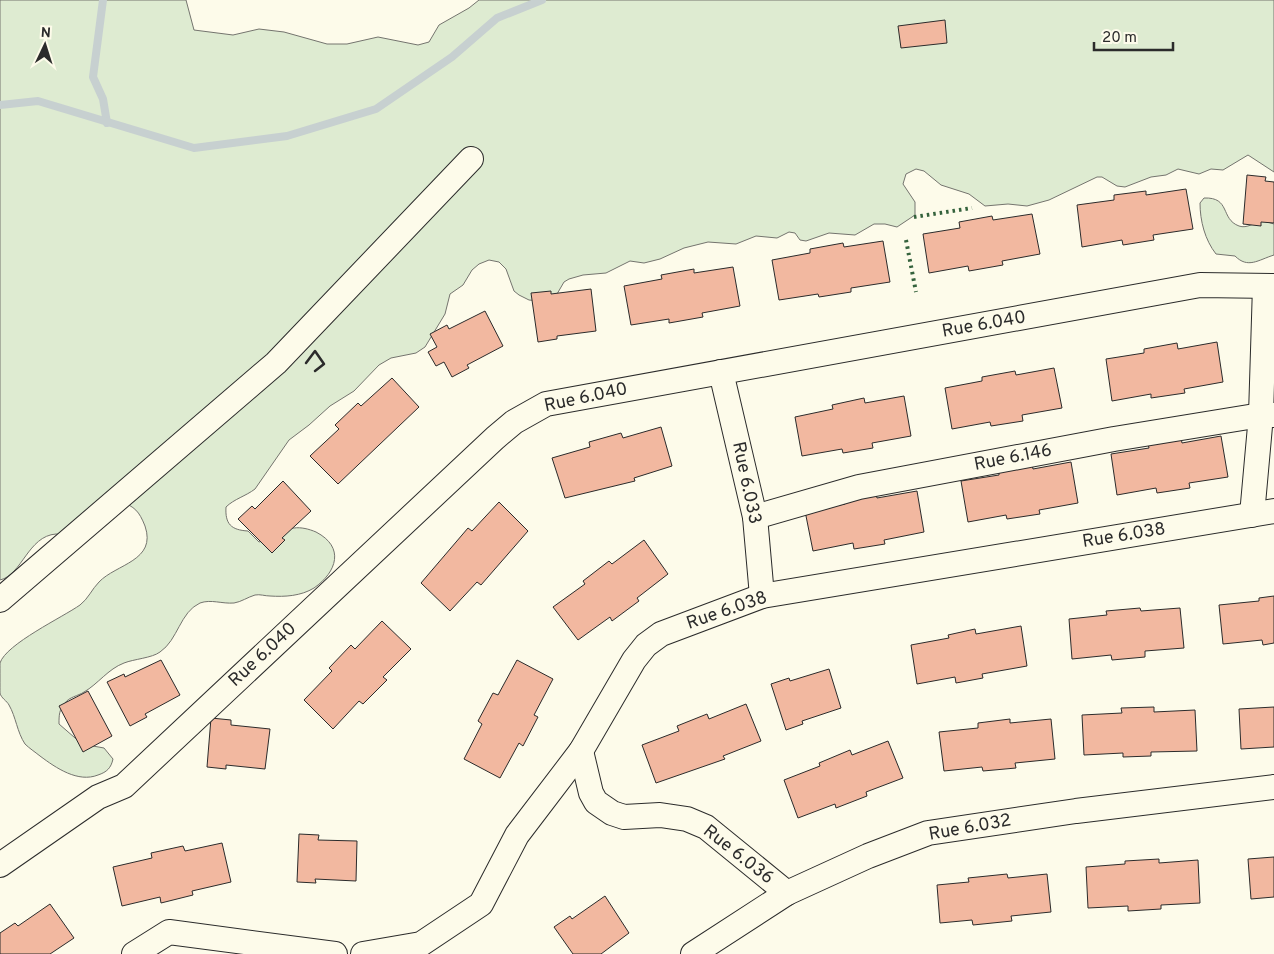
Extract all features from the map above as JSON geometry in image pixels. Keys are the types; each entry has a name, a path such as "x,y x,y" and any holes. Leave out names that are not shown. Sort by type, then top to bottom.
{"street":[{"path":"0,600 276,364 471,159"},
{"name":"Rue 6.040","path":"0,866 98,798 124,786 495,438 514,422 546,404 1200,285 1270,286"},
{"path":"1263,513 1268,415 1270,286"},
{"name":"Rue 6.033","path":"722,372 755,518 762,596"},
{"name":"Rue 6.146","path":"755,518 859,487 1114,439 1268,415"},
{"name":"Rue 6.038","path":"363,954 421,944 481,904 517,835 580,751 634,660 646,645 661,634 762,596 1263,513"},
{"name":"Rue 6.036","path":"580,751 591,793 596,802 612,813 624,817 660,815 687,819 706,827 787,893"},
{"name":"Rue 6.032","path":"693,954 787,893 868,856 928,833 1076,811 1274,787"},
{"path":"134,954 169,932 335,954"}],"green space":[{"path":"0,0 186,0 194,30 233,35 259,29 284,32 327,44 347,44 378,37 418,45 429,42 439,25 479,0 1274,0 1274,172 1248,155 1223,170 1211,169 1199,174 1178,169 1166,175 1151,177 1125,187 1117,186 1102,177 1097,177 1049,200 1027,206 1008,204 985,206 969,194 941,185 924,171 916,169 906,174 903,184 915,202 915,215 897,227 874,224 855,235 829,233 806,241 800,240 795,233 789,232 777,238 756,236 736,244 708,242 684,248 660,259 644,263 630,261 606,273 583,275 569,279 564,282 557,294 540,301 529,300 514,291 506,269 499,262 489,260 479,264 472,270 463,285 450,294 445,314 425,347 416,353 391,358 379,365 354,391 330,406 289,440 255,489 226,507 230,525 237,529 248,531 259,542 287,530 297,528 305,528 325,538 334,552 334,560 328,575 314,588 298,594 281,596 257,595 234,603 208,601 200,603 193,607 183,619 171,641 160,652 118,666 89,689 67,701 60,710 59,724 82,744 104,748 113,759 110,767 98,775 90,777 75,776 46,761 25,744 11,710 0,693 0,663 4,656 23,639 80,605 106,576 133,560 145,547 147,538 141,517 133,508 120,501 72,537 56,534 46,536 32,548 8,577 0,580"},
{"path":"1204,198 1218,201 1229,219 1239,226 1248,226 1262,221 1274,224 1274,255 1249,263 1235,256 1216,254 1209,243 1202,223 1200,203"}],"building":[{"path":"945,20 947,43 901,48 898,26"},
{"path":"1247,175 1266,177 1265,181 1274,182 1274,223 1261,222 1261,226 1243,224"},
{"path":"1186,189 1193,229 1153,235 1154,240 1123,245 1122,240 1082,247 1077,205 1114,200 1114,195 1146,191 1146,195"},
{"path":"1032,214 1040,254 1002,261 1003,265 969,271 968,266 929,273 923,234 960,228 959,222 992,216 993,220"},
{"path":"883,241 890,282 851,288 851,292 819,297 818,294 779,300 772,260 810,253 810,249 843,243 844,247"},
{"path":"733,267 740,306 702,313 703,317 669,323 669,319 631,325 624,286 662,279 661,275 694,269 694,273"},
{"path":"591,289 596,331 557,336 557,339 538,342 531,293 551,291 551,294"},
{"path":"485,311 503,346 467,365 469,368 452,377 444,362 436,366 428,352 437,347 430,334 447,325 449,329"},
{"path":"1217,342 1223,382 1184,389 1185,393 1151,398 1151,394 1112,401 1106,359 1144,353 1144,349 1177,343 1178,349"},
{"path":"1054,368 1062,408 1022,415 1023,421 991,426 990,422 952,429 945,388 982,381 982,377 1015,371 1016,375"},
{"path":"392,378 419,407 338,484 310,456 339,429 335,425 358,403 361,406"},
{"path":"904,396 911,436 872,443 873,448 843,453 842,449 802,456 795,417 833,409 832,405 864,398 865,403"},
{"path":"661,427 672,466 634,478 635,481 565,498 552,458 590,447 589,442 621,433 623,438"},
{"path":"1221,436 1228,477 1189,483 1190,488 1157,493 1156,488 1117,495 1111,454 1149,448 1148,444 1181,438 1182,443"},
{"path":"1071,462 1078,503 1039,510 1040,514 1007,519 1006,515 968,522 961,481 999,475 999,470 1032,464 1033,469"},
{"path":"283,481 311,511 282,538 285,540 272,553 238,519 252,506 255,509"},
{"path":"917,491 924,532 884,540 885,544 854,549 853,543 813,551 805,511 845,504 845,499 876,494 877,498"},
{"path":"499,502 528,531 481,585 477,582 450,611 421,583 468,528 472,531"},
{"path":"644,540 668,574 637,598 639,601 612,621 610,617 578,640 553,607 585,584 583,581 609,561 612,564"},
{"path":"1274,596 1274,643 1263,645 1262,640 1223,644 1219,605 1259,601 1259,598"},
{"path":"1140,608 1141,611 1180,608 1184,648 1145,651 1145,657 1112,660 1111,655 1072,659 1069,619 1107,615 1106,611"},
{"path":"382,621 411,649 383,677 387,680 363,704 359,701 333,729 304,700 332,671 329,668 351,645 355,649"},
{"path":"1021,626 1027,666 982,674 983,678 956,683 955,677 917,684 911,645 949,638 948,635 975,629 976,634"},
{"path":"161,660 180,695 145,714 147,717 130,726 107,682 124,674 125,677"},
{"path":"517,660 553,679 534,715 538,717 523,746 519,743 500,778 464,759 482,724 478,721 493,693 498,695"},
{"path":"829,669 841,708 802,721 803,724 786,730 771,684 789,678 790,681"},
{"path":"88,691 112,736 83,752 59,706"},
{"path":"746,704 761,741 723,756 725,759 656,783 642,745 679,731 677,726 707,714 709,719"},
{"path":"1154,707 1154,712 1195,710 1197,751 1151,752 1151,756 1123,757 1123,753 1084,755 1082,715 1122,713 1121,708"},
{"path":"1274,707 1274,747 1241,749 1239,709"},
{"path":"211,718 231,720 231,725 270,729 265,769 226,765 226,769 207,767"},
{"path":"1010,719 1010,723 1051,719 1055,759 1015,763 1016,768 983,771 982,767 944,771 939,732 978,728 978,723"},
{"path":"888,741 903,778 866,792 867,796 836,808 835,804 798,818 784,780 820,766 819,763 850,750 852,755"},
{"path":"299,834 319,835 318,840 357,841 356,881 315,879 316,883 297,882"},
{"path":"222,843 231,882 192,891 193,895 161,903 160,897 122,906 113,867 152,858 151,853 183,846 185,851"},
{"path":"1274,857 1274,897 1251,899 1248,859"},
{"path":"1159,859 1159,863 1198,860 1200,903 1161,905 1161,909 1128,911 1128,906 1088,908 1086,867 1125,864 1125,861"},
{"path":"1007,874 1008,878 1047,874 1051,912 1011,916 1012,921 973,925 972,920 940,923 937,885 969,882 968,878"},
{"path":"605,896 629,933 601,954 573,954 554,927 570,916 572,919"},
{"path":"50,904 74,938 50,954 0,954 0,933 15,923 18,926"}],"waterway":[{"path":"103,0 93,77 103,99 107,123"},
{"path":"0,105 38,101 194,148 287,136 376,109 452,57 497,18 542,0"}],"hedge":[{"path":"914,217 972,208"},
{"path":"906,240 916,292"}],"wall":[{"path":"306,363 315,351 324,364 315,371"}]}
